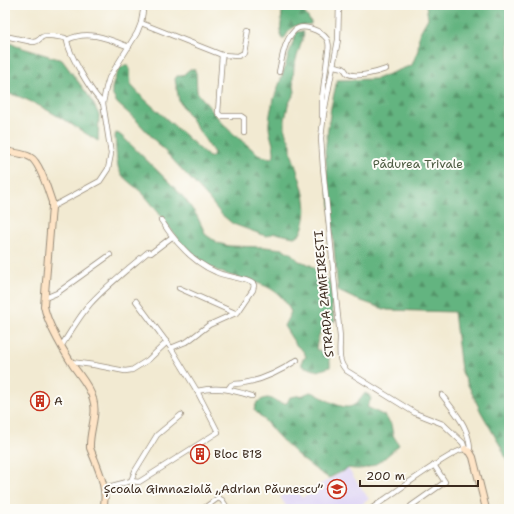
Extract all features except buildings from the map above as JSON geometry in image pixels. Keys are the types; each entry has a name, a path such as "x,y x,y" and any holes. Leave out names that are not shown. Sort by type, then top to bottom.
{"main road":[{"path":"5,152 29,157 34,160 48,190 52,207 44,306 46,315 71,362 90,390 93,399 95,408 90,448 104,488 105,503 103,509"},
{"name":"STRADA ZAMFIREȘTI","path":"467,450 473,457 486,509"}],"street":[{"path":"52,207 100,181 108,169 111,154 103,103 110,78 129,48 141,23 144,5"},
{"path":"336,5 338,12"},
{"name":"STRADA ZAMFIREȘTI","path":"339,5 338,40 323,121 322,138 323,168 342,366 347,371 415,413 443,424 463,443 467,450"},
{"path":"141,23 222,55 238,56 244,53 248,30"},
{"path":"279,72 285,47 290,36 298,28 311,28 327,39 329,44 321,114 323,121"},
{"path":"5,36 36,42 45,36 60,37 68,40 80,35 89,34 116,42 129,48"},
{"path":"68,40 72,56 98,99 103,103"},
{"path":"222,55 218,113 221,116 241,116 244,118 244,132"},
{"path":"334,66 339,66 348,73 358,75 386,69"},
{"path":"160,220 172,237 187,253 210,269 229,277 249,281 254,285 254,288 242,308 235,313 209,325 188,341 172,348"},
{"path":"62,345 73,326 90,304 105,289 148,252 151,253 172,237"},
{"path":"45,298 57,293 110,255"},
{"path":"179,288 235,313"},
{"path":"104,488 131,481 139,482 218,432 197,391 172,348 136,300"},
{"path":"71,362 124,371 132,370 148,360 167,342"},
{"path":"228,389 234,384 260,380 283,369 297,360"},
{"path":"197,391 210,388 228,389 252,396"},
{"path":"371,509 434,465 459,450 467,450 470,441 465,428 442,395"},
{"path":"131,481 135,471 156,435 181,415"},
{"path":"413,509 411,506 445,482 434,465"},
{"path":"203,509 218,498 222,500 228,509"}],"shaded area":[{"name":"Școala Gimnazială „Adrian Păunescu”","path":"348,469 369,499 356,509 288,509 280,497 294,487 302,498 311,492 310,490"}],"green space":[{"path":"281,5 302,5 311,24 295,26 290,30 284,39 282,39 280,35 282,12"},
{"name":"Pădurea Trivale","path":"426,5 509,5 509,465 461,370 454,312 387,310 338,291 325,151 331,107 337,80 376,79 412,65 418,50 419,34 428,18"},
{"path":"303,31 304,34 294,66 293,80 295,92 288,105 285,120 285,131 291,145 291,152 304,193 306,214 300,234 294,237 275,233 266,236 233,224 221,214 137,121 117,103 112,94 112,88 120,68 128,65 130,70 131,85 141,96 209,157 212,157 214,153 179,101 175,79 177,76 182,76 190,69 194,69 196,73 197,92 218,118 229,130 258,154 272,158 274,156 274,147 269,127 272,107 297,32"},
{"path":"5,40 16,46 62,60 91,99 99,115 98,141 65,120 39,106 15,95 5,93"},
{"path":"116,133 126,140 185,199 197,216 206,235 218,243 229,246 283,249 292,254 299,261 312,266 327,278 332,285 332,308 335,321 323,328 318,339 316,349 329,357 330,367 318,371 302,366 302,360 306,357 304,352 296,345 284,326 291,312 284,300 276,292 256,282 234,277 212,268 201,261 183,244 152,204 120,172 116,155"},
{"path":"310,392 343,407 356,404 365,393 369,395 371,399 367,407 385,416 391,424 393,435 399,445 382,460 370,467 357,469 349,468 329,478 308,464 278,436 254,410 257,402 265,398 270,398 281,403 287,403 290,397 303,395"}],"place":[{"name":"A","path":"40,401"},
{"name":"Bloc B18","path":"200,454"},
{"name":"Școala Gimnazială „Adrian Păunescu”","path":"337,489"}]}
